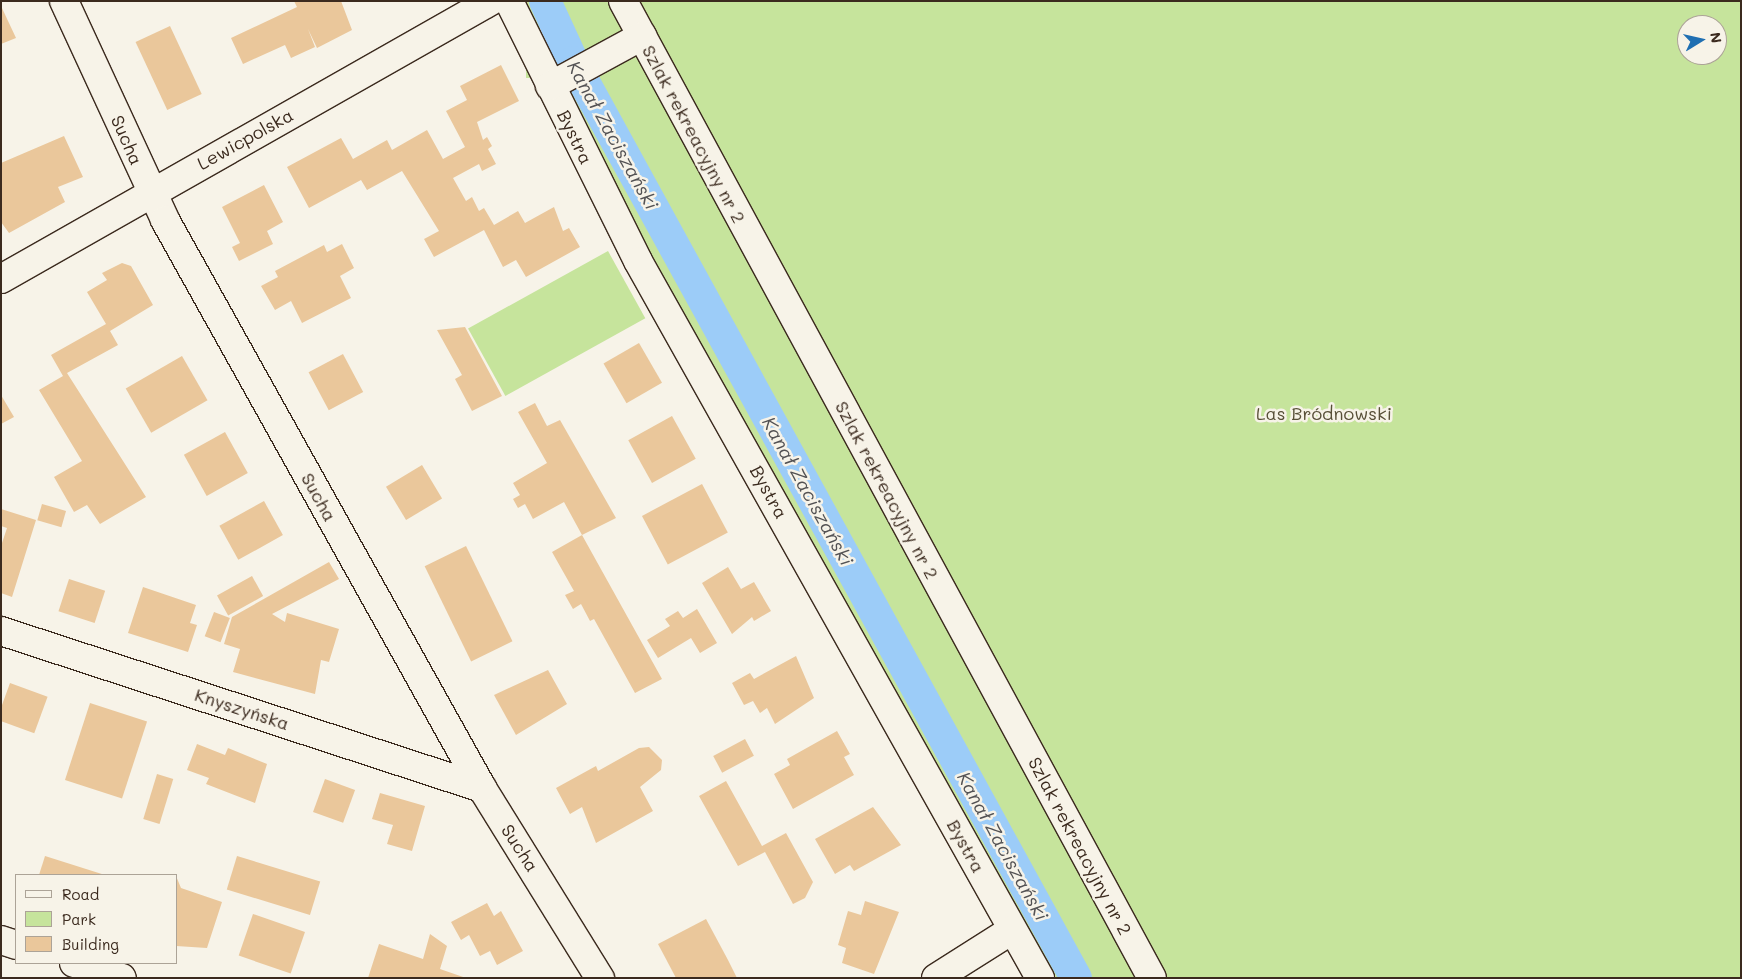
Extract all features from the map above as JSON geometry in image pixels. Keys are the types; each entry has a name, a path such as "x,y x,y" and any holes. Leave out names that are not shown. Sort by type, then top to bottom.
{"street":[{"name":"Sucha","path":"64,1 150,193 482,788 600,978"},
{"name":"Lewicpolska","path":"1,279 491,1"},
{"name":"Bystra","path":"509,1 558,82 638,261 1040,978"},
{"name":"Szlak rekreacyjny nr 2","path":"623,1 1152,978"},
{"path":"558,82 642,36"},
{"name":"Knyszyńska","path":"1,631 482,788"},
{"path":"936,978 1012,930"},
{"path":"1,940 15,945"},
{"path":"77,964 122,978"}],"green space":[{"path":"526,1 540,1 540,78 526,78"},
{"name":"Las Bródnowski","path":"550,1 1741,1 1741,978 1081,978 587,78"},
{"path":"579,82 1070,978 1054,978 610,184 566,89"},
{"path":"608,251 645,318 505,396 468,329"}],"building":[{"path":"294,1 341,1 352,30 317,48 308,29 315,47 291,58 285,45 243,64 231,38 297,7"},
{"path":"1,6 16,38 1,44"},
{"path":"170,26 202,94 167,110 136,42"},
{"path":"501,65 519,101 477,122 483,140 487,137 492,146 488,149 496,164 482,171 479,164 453,178 466,201 472,197 479,211 484,208 494,225 518,211 525,223 554,207 563,231 569,228 580,247 526,277 516,260 503,267 484,230 434,257 424,239 439,231 402,171 367,190 361,180 309,208 287,167 341,138 353,159 387,140 392,150 427,130 443,159 465,147 446,111 467,100 460,86"},
{"path":"64,136 83,177 58,187 65,202 9,233 1,222 1,163"},
{"path":"264,185 283,222 267,231 273,244 239,261 232,247 240,243 222,207"},
{"path":"342,244 354,268 340,276 351,298 302,323 291,301 275,310 261,286 278,277 275,271 324,245 327,252"},
{"path":"122,263 131,266 153,305 110,331 118,345 67,373 146,497 100,524 87,505 74,512 54,477 82,461 39,390 63,376 51,355 106,324 87,292 107,280 102,273"},
{"path":"465,327 502,396 472,411 455,379 462,375 437,330"},
{"path":"639,343 662,383 626,403 603,364"},
{"path":"343,354 363,392 329,410 309,372"},
{"path":"182,356 208,400 151,433 126,389"},
{"path":"1,395 14,417 1,424"},
{"path":"535,403 547,426 560,420 616,518 582,535 564,502 533,519 525,504 518,508 513,499 520,495 513,483 547,463 518,412"},
{"path":"672,416 696,459 652,483 628,440"},
{"path":"225,432 248,473 207,496 184,455"},
{"path":"422,465 442,498 406,520 386,487"},
{"path":"702,484 728,533 668,564 642,516"},
{"path":"264,501 283,535 238,560 219,526"},
{"path":"42,504 66,511 61,527 37,520"},
{"path":"1,509 36,520 12,597 1,593 1,546 7,528 1,526"},
{"path":"582,535 662,679 635,693 594,619 590,621 581,604 573,609 565,595 574,591 552,552"},
{"path":"466,546 512,641 471,661 425,566"},
{"path":"329,562 339,579 272,614 285,622 287,613 339,629 329,662 321,660 315,694 233,672 240,649 224,644 232,617"},
{"path":"728,567 741,589 754,582 771,611 754,621 752,617 732,634 702,583"},
{"path":"252,576 263,596 228,616 217,595"},
{"path":"69,579 105,591 95,623 58,611"},
{"path":"143,587 196,605 190,623 197,625 188,652 128,633"},
{"path":"697,609 717,643 700,653 691,638 658,658 647,640 670,626 665,619 678,611 683,618"},
{"path":"214,612 230,618 221,642 205,636"},
{"path":"796,656 814,698 775,724 767,708 760,713 753,701 744,705 732,683 750,673 754,679"},
{"path":"548,670 567,704 516,735 494,695"},
{"path":"10,683 48,697 34,733 1,721 1,708"},
{"path":"90,703 147,722 122,799 65,780"},
{"path":"837,731 850,754 844,757 854,775 793,809 774,774 790,765 787,759"},
{"path":"745,739 754,756 722,773 713,756"},
{"path":"197,744 225,755 228,748 267,764 255,803 206,784 209,778 187,770"},
{"path":"649,747 662,760 661,770 640,787 653,811 596,843 582,807 570,814 556,788 596,766 598,771 639,748"},
{"path":"157,774 173,779 160,824 143,819"},
{"path":"325,779 355,790 343,823 313,812"},
{"path":"726,781 762,846 786,833 813,882 805,898 793,904 765,852 738,866 699,796"},
{"path":"380,793 425,806 412,851 387,844 393,825 372,819"},
{"path":"873,807 901,845 854,871 850,865 835,874 815,839"},
{"path":"45,856 102,874 39,874"},
{"path":"237,856 320,881 310,915 227,889"},
{"path":"178,881 181,888 222,902 207,948 178,946"},
{"path":"865,901 899,912 874,974 842,963 846,948 838,945 848,911 861,915"},
{"path":"487,903 494,916 501,911 523,951 497,965 490,951 480,956 469,935 461,940 451,922"},
{"path":"253,914 305,932 291,974 239,956"},
{"path":"706,919 737,978 676,978 658,944"},
{"path":"430,934 447,946 440,969 466,978 368,978 379,944 423,959"}],"waterway":[{"name":"Kanał Zaciszański","path":"545,1 573,62 1076,978"}]}
